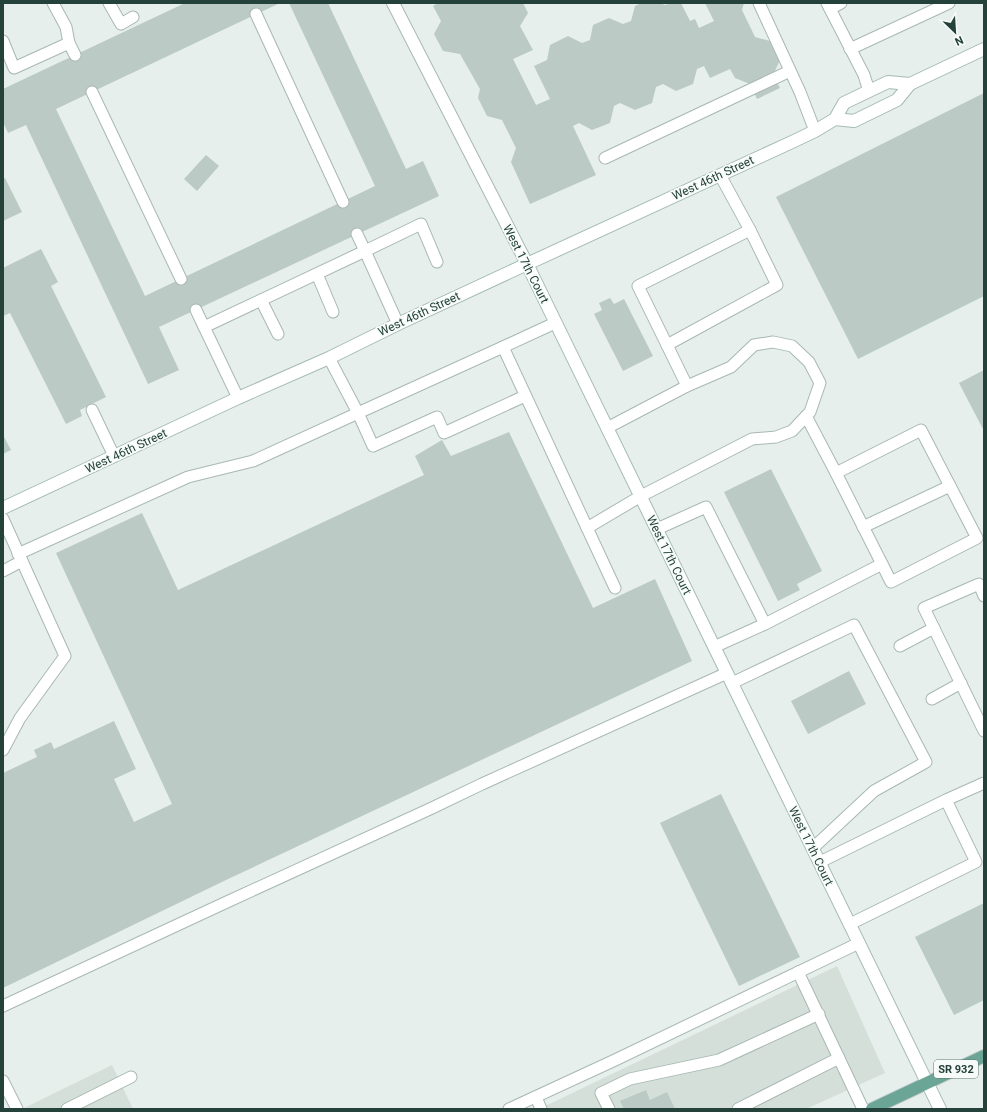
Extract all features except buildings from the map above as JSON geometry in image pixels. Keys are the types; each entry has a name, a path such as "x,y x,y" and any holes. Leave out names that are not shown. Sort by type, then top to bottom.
{"main road":[{"name":"SR 932","path":"872,1109 984,1056"}],"street":[{"name":"West 17th Court","path":"393,3 556,323 940,1109"},
{"path":"835,119 854,121 897,100 910,84 984,48"},
{"name":"West 46th Street","path":"3,508 238,398 329,358 526,264 815,131 835,119 844,103 888,82 910,84"}],"lane":[{"path":"53,3 66,27 68,43 75,55"},
{"path":"109,3 120,24 133,17"},
{"path":"759,3 815,131"},
{"path":"841,3 829,6 864,75 869,91"},
{"path":"850,49 948,3"},
{"path":"256,14 343,202"},
{"path":"3,41 14,68 68,43"},
{"path":"605,158 790,71"},
{"path":"92,92 181,278"},
{"path":"667,345 777,285 750,230 720,175"},
{"path":"204,327 421,224 437,262"},
{"path":"687,386 638,286 750,230"},
{"path":"357,234 398,324"},
{"path":"317,274 333,312"},
{"path":"261,300 278,334"},
{"path":"196,310 238,398"},
{"path":"3,571 20,557 188,477 253,461 556,323"},
{"path":"587,528 640,496 752,439 776,437 792,431 810,412 820,383 809,362 792,346 773,342 754,345 731,366 687,386 607,428"},
{"path":"502,347 615,588"},
{"path":"329,358 358,412 374,446 437,417 444,433 525,396"},
{"path":"92,410 114,456"},
{"path":"806,416 891,582 977,538 921,430 836,474"},
{"path":"863,527 950,486"},
{"path":"657,529 706,508 765,624"},
{"path":"3,519 65,656 20,718 3,750"},
{"path":"714,647 765,624 882,564"},
{"path":"984,596 979,584 924,608 984,731"},
{"path":"3,1006 489,781 854,625 926,762 874,791 813,848"},
{"path":"900,646 934,628"},
{"path":"932,699 961,684"},
{"path":"820,862 984,783"},
{"path":"850,924 976,862 946,800"},
{"path":"508,1109 859,943"},
{"path":"798,972 863,1109"},
{"path":"609,1109 601,1093 630,1079 719,1060 818,1014"},
{"path":"738,1109 839,1058"},
{"path":"67,1109 131,1077"},
{"path":"3,1081 17,1109"},
{"path":"536,1097 541,1109"}],"shaded area":[{"path":"837,966 885,1073 806,1109 539,1109"},
{"path":"112,1065 133,1109 22,1109"}]}
